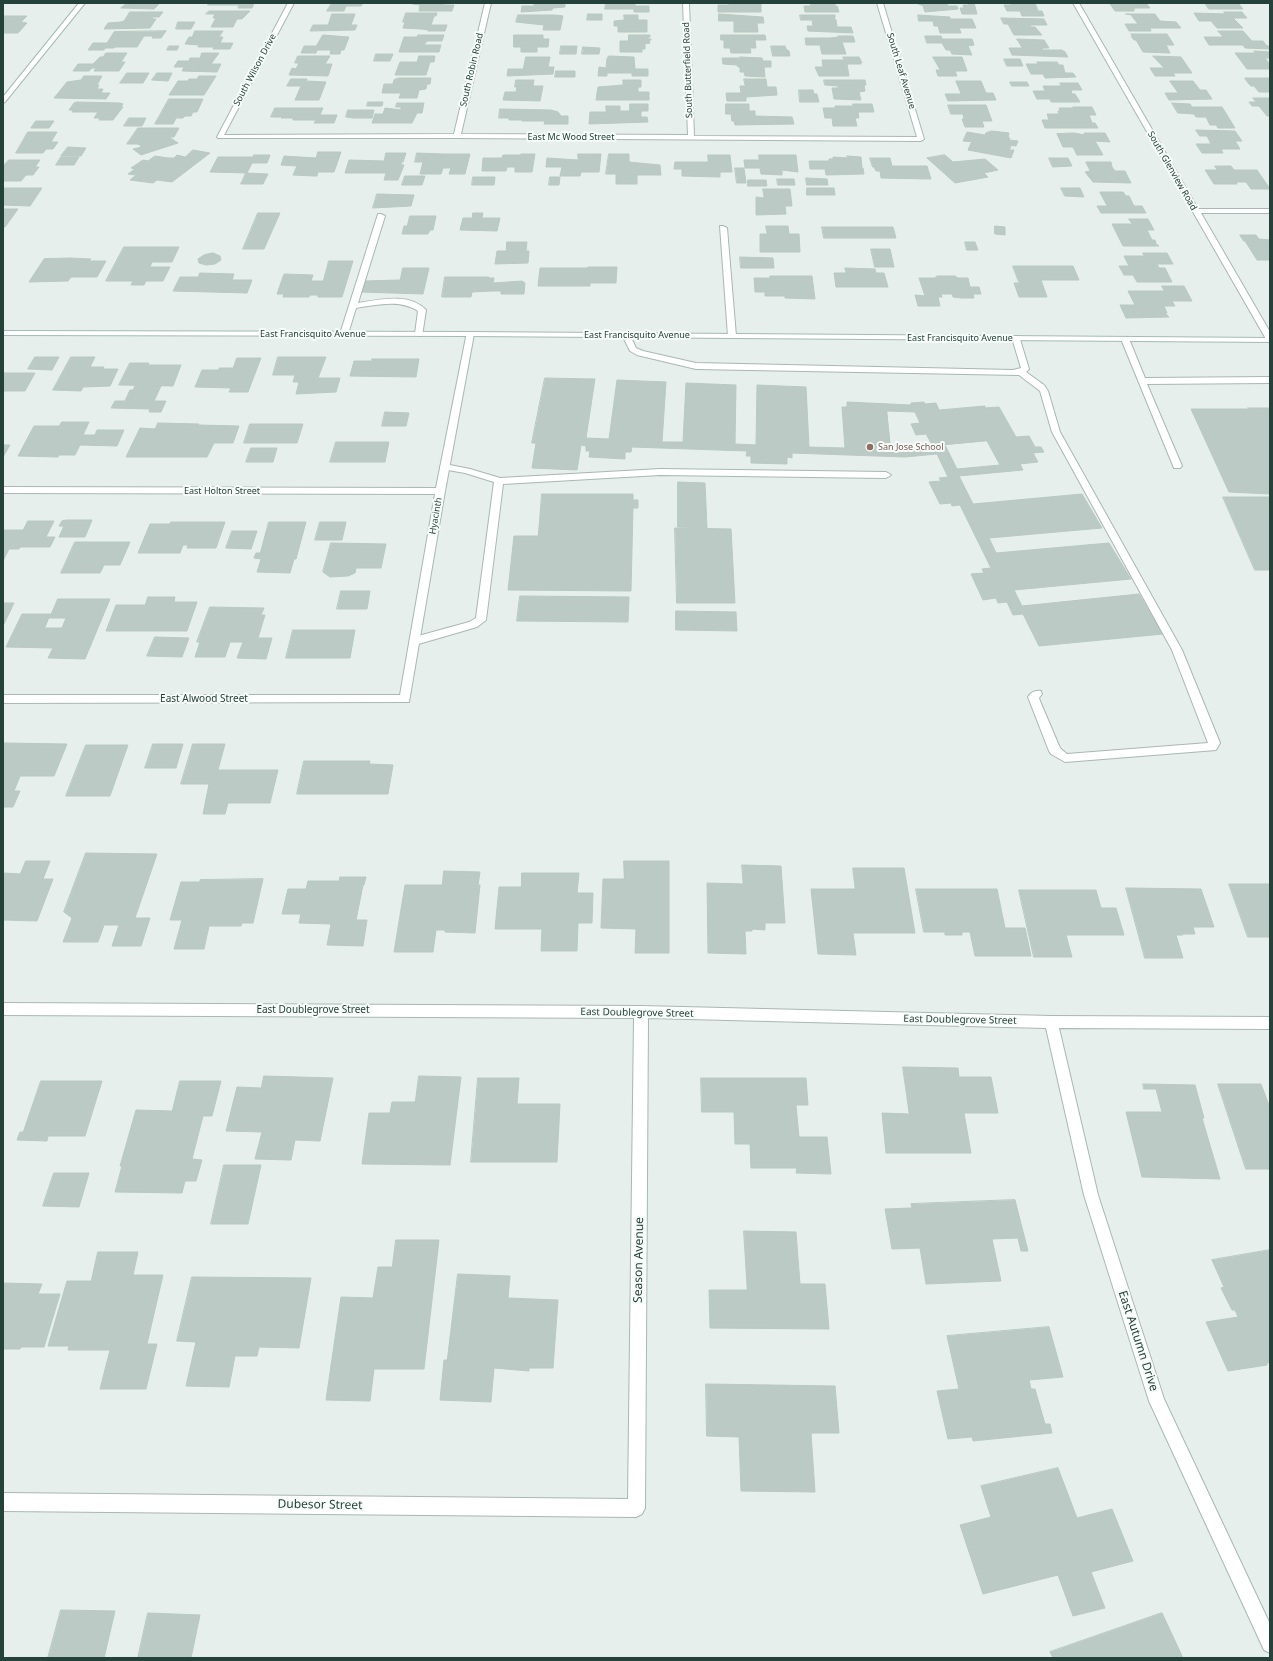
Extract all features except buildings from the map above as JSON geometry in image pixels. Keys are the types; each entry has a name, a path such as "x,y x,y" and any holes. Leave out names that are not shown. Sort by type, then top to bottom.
{"street":[{"path":"3,101 82,3"},
{"name":"South Wilson Drive","path":"220,137 290,3"},
{"name":"South Robin Road","path":"457,136 488,3"},
{"name":"South Butterfield Road","path":"686,3 691,137"},
{"name":"South Leaf Avenue","path":"880,3 921,139"},
{"name":"South Glenview Road","path":"1076,3 1270,340"},
{"name":"East Mc Wood Street","path":"220,137 457,136 921,139"},
{"path":"1195,211 1270,211"},
{"path":"344,334 381,216"},
{"path":"723,228 732,336"},
{"path":"353,306 394,301 411,303 422,310 419,334"},
{"name":"East Francisquito Avenue","path":"3,333 470,334 1270,340"},
{"name":"Hyacinth","path":"405,699 440,491 470,334"},
{"path":"626,335 633,349 640,353 696,366 1021,372 1041,387 1044,391 1056,432 1177,650 1214,743 1212,747 1065,758 1055,751 1034,701 1033,697 1037,694"},
{"path":"1016,338 1025,369 1021,372"},
{"path":"1125,339 1177,466"},
{"path":"1142,381 1270,380"},
{"path":"445,467 467,471 499,482 660,472 886,475"},
{"path":"415,641 473,625 481,620 499,482"},
{"name":"East Holton Street","path":"3,490 440,491"},
{"name":"East Alwood Street","path":"3,699 405,699"},
{"name":"East Doublegrove Street","path":"3,1009 641,1012 1051,1022 1270,1023"},
{"name":"Season Avenue","path":"636,1508 641,1012"},
{"name":"East Autumn Drive","path":"1051,1022 1091,1195 1157,1401 1270,1644"},
{"name":"Dubesor Street","path":"3,1502 636,1508"}],"place":[{"name":"San Jose School","path":"870,447"}]}
